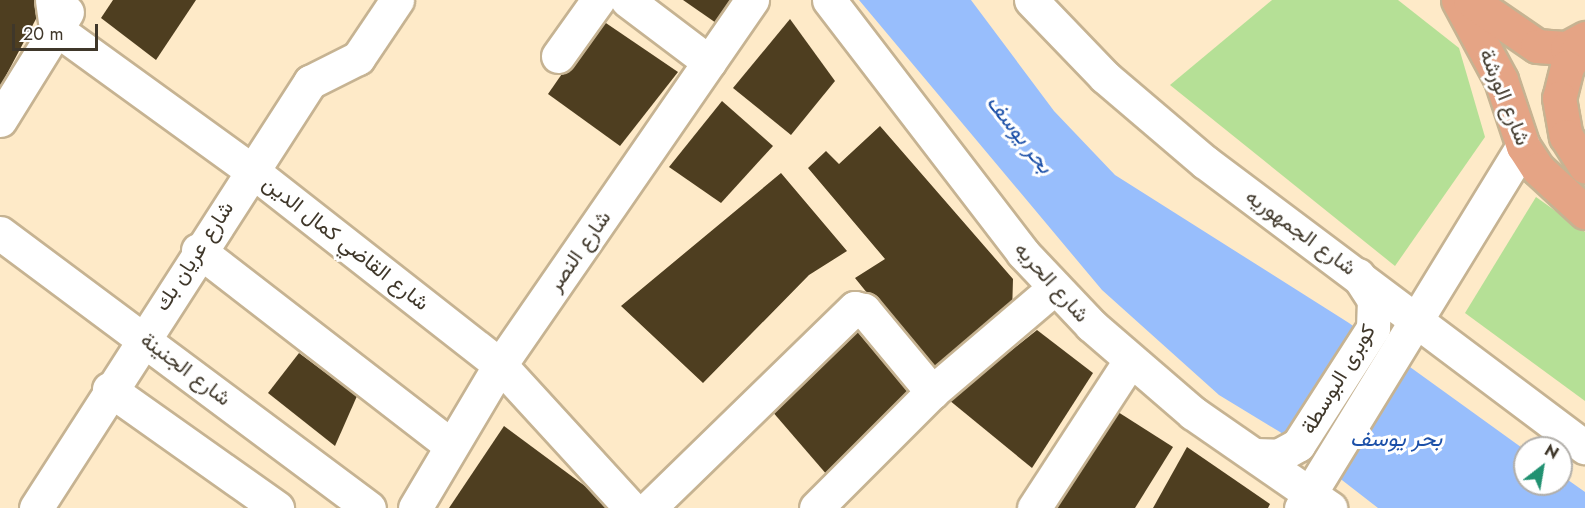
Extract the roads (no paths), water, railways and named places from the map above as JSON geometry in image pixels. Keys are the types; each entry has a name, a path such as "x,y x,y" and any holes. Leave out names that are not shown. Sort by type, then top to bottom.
{"main road":[{"name":"شارع الورشة","path":"1458,0 1501,80 1523,146 1538,169 1585,212"},
{"path":"1470,0 1537,46 1567,48 1585,39"},
{"name":"شارع الورشة","path":"1585,39 1567,68 1559,98 1566,136 1585,165"}],"street":[{"path":"0,120 54,15 74,0"},
{"name":"شارع عريان بك","path":"36,508 142,335 310,82 358,58 397,0"},
{"path":"558,56 598,0"},
{"path":"627,0 709,62"},
{"name":"شارع النصر","path":"415,508 450,445 500,365 752,0"},
{"name":"شارع الحريه","path":"829,0 1054,288 1130,362 1255,455 1314,503"},
{"name":"شارع الجمهوريه","path":"1031,0 1105,76 1188,147 1417,316 1585,447"},
{"name":"شارع القاضي كمال الدين","path":"54,15 500,365 631,508"},
{"name":"كوبرى البوسطة","path":"1314,503 1417,316 1523,146"},
{"name":"شارع الجنينة","path":"0,233 142,335 369,508"},
{"path":"198,250 450,445"},
{"name":"كوبرى البوسطة","path":"1255,455 1278,456 1298,445 1373,328 1374,300 1356,272"},
{"path":"816,508 932,392 1054,288"},
{"path":"649,508 855,308 864,310 932,392"},
{"path":"1034,508 1130,362"},
{"path":"109,389 277,508"}],"water":[{"name":"بحر يوسف","path":"859,0 971,0 1054,111 1115,175 1349,323 1513,441 1513,496 1573,496 1573,484 1585,492 1585,508 1378,508 1280,432 1219,395 1102,290"}]}
